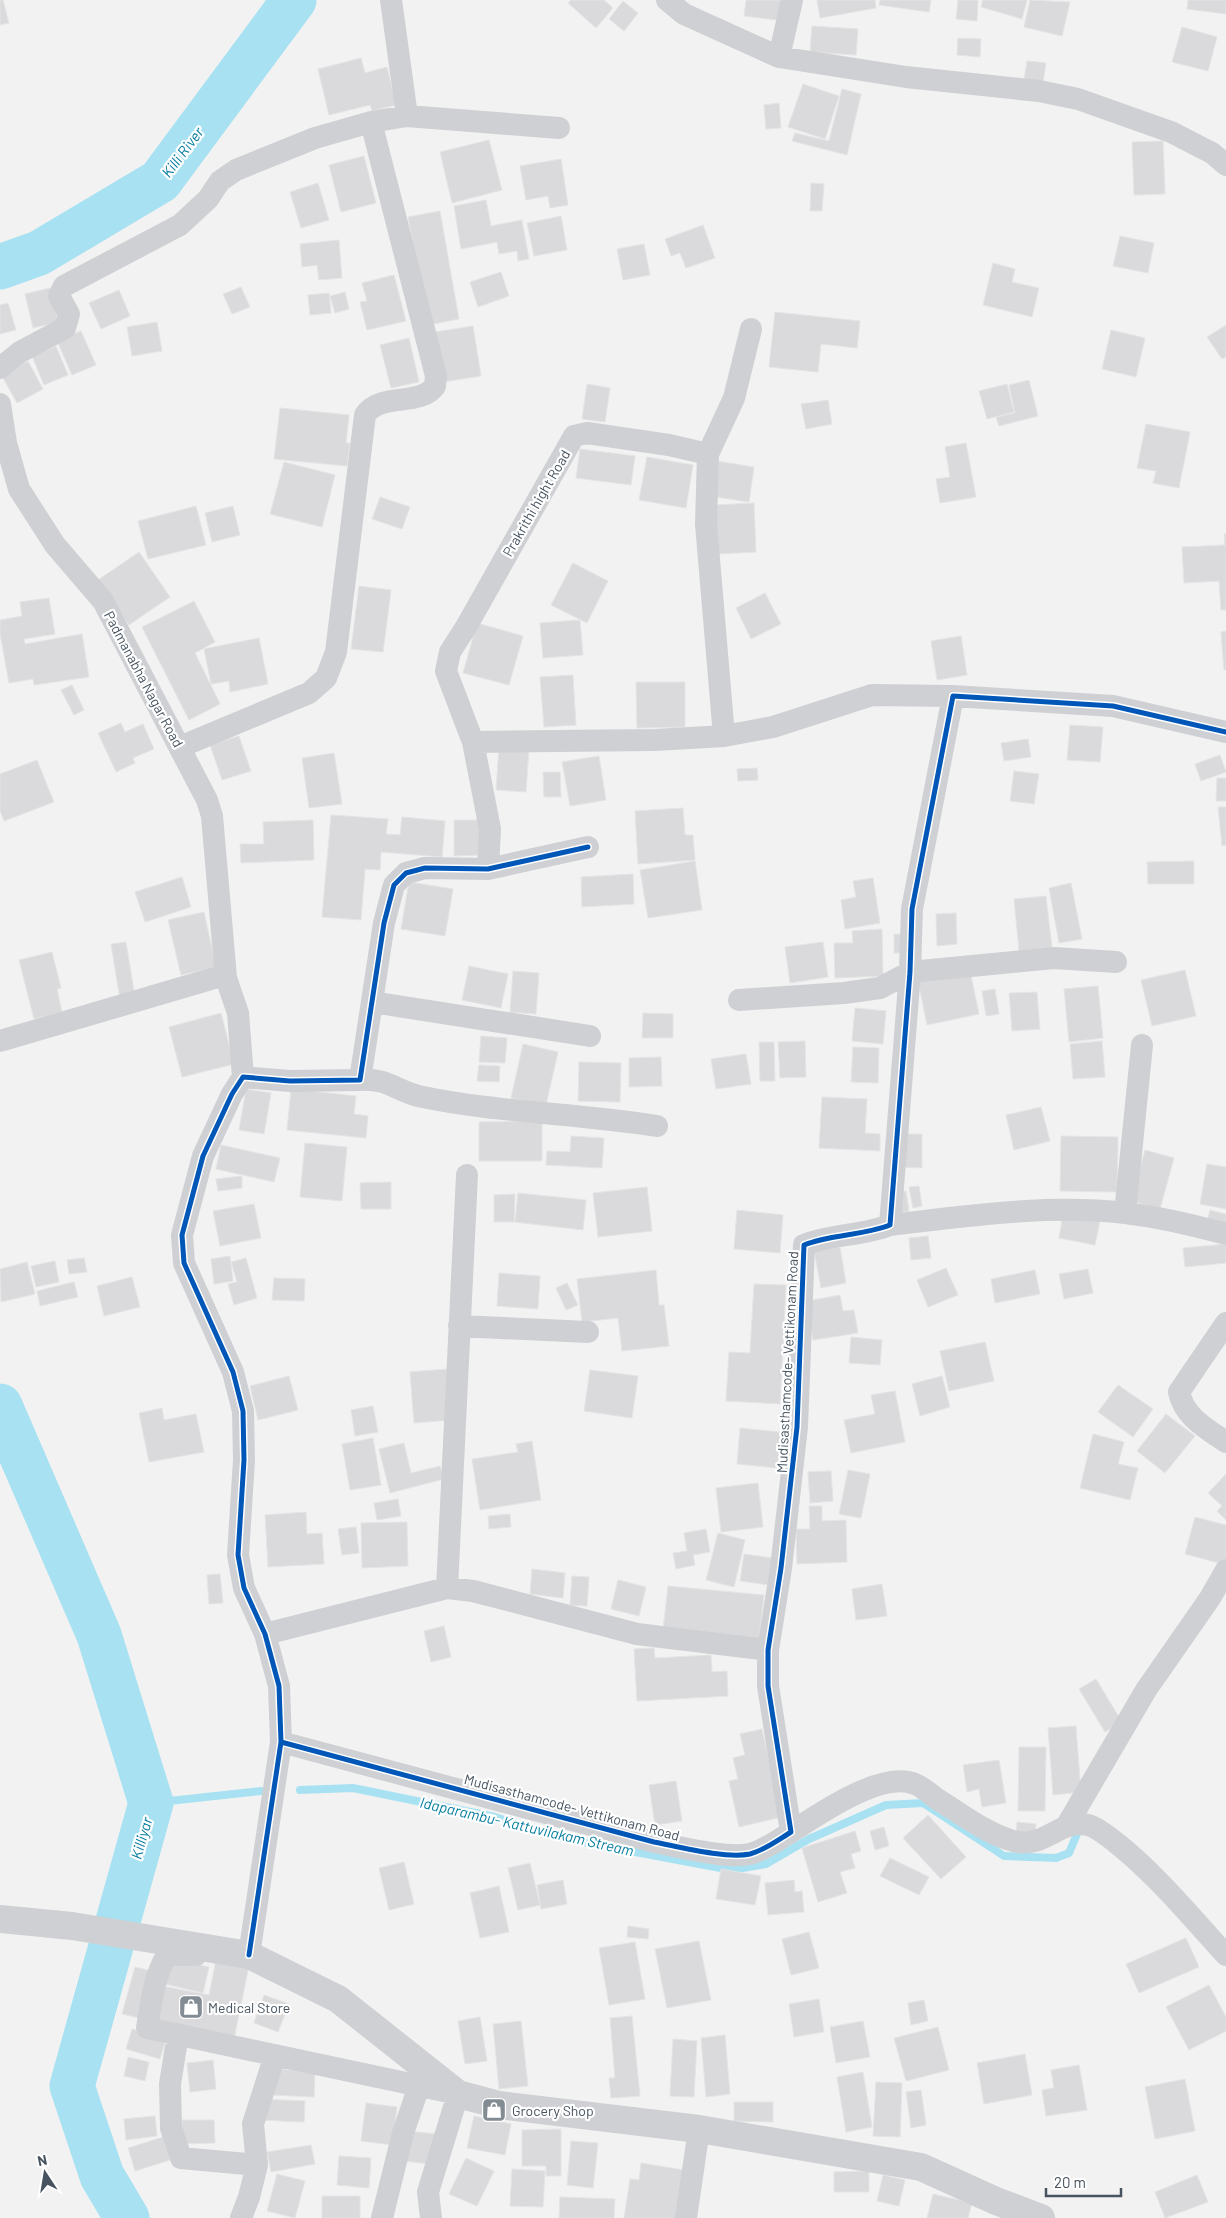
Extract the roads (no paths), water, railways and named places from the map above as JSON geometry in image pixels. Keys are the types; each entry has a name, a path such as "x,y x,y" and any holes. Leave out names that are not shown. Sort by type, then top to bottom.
{"street":[{"path":"391,0 408,116"},
{"path":"667,0 684,14 779,58 906,77 1039,92 1078,99 1171,132 1212,153 1226,165"},
{"path":"779,58 792,0"},
{"path":"0,368 20,352 65,328 69,314 59,296 64,286 180,225 208,199 220,181 236,170 314,138 371,122 408,116 559,128"},
{"path":"180,747 309,693 326,678 336,652 365,415 377,405 427,394 436,386 436,376 371,122"},
{"path":"724,736 706,524 708,454 734,398 751,329"},
{"name":"Padmanabha Nagar Road","path":"0,404 6,443 19,489 55,545 103,600 207,800 212,816 226,978 238,1013 244,1077"},
{"name":"Prakrithi hight Road","path":"488,869 490,829 472,742 446,671 450,652 574,436 587,433 669,445 708,454"},
{"path":"472,742 655,740 724,736 773,726 872,695 953,696 1113,706 1226,732"},
{"path":"953,696 912,909 910,972 890,1225 1022,1210 1125,1213 1180,1222 1226,1234"},
{"path":"360,1080 384,923 394,885 406,873 425,868 488,869 588,847"},
{"path":"739,1000 844,993 880,988 910,972 1054,958 1116,962"},
{"path":"0,1041 218,977 226,978"},
{"path":"372,1002 590,1036"},
{"path":"1125,1213 1142,1045"},
{"path":"249,1955 280,1748 279,1686 265,1634 244,1588 238,1555 244,1460 243,1411 233,1372 184,1264 182,1235 203,1156 232,1094 244,1077 290,1081 377,1079 416,1095 564,1116 657,1126"},
{"path":"447,1588 467,1175"},
{"name":"Mudisasthamcode- Vettikonam Road","path":"280,1748 654,1842 707,1851 750,1854 791,1832 768,1686 768,1650 781,1568 797,1427 804,1246 814,1241 872,1232 890,1225"},
{"path":"1226,1323 1179,1392 1181,1402 1192,1418 1226,1442"},
{"path":"459,1326 588,1332"},
{"path":"791,1832 866,1789 902,1780 916,1784 964,1816 1010,1840 1024,1843 1037,1842 1076,1825 1146,1690 1210,1598 1226,1570"},
{"path":"265,1634 447,1588 473,1591 637,1634 768,1650"},
{"path":"1076,1825 1108,1837 1142,1865 1226,1954"},
{"path":"0,1919 72,1926 222,1949 249,1955 338,1999 458,2094"},
{"path":"222,1949 191,1956 167,1955 161,1965 151,2000 147,2028 458,2094 499,2105 699,2129 921,2168 994,2209 1041,2218"},
{"path":"178,2034 170,2084 170,2102 171,2128 181,2158 257,2164"},
{"path":"241,2218 249,2197 257,2164 253,2124 275,2055"},
{"path":"382,2218 403,2133 419,2086"},
{"path":"431,2218 428,2192 458,2094"},
{"path":"686,2218 699,2129"}],"waterway":[{"name":"Killi River","path":"0,267 39,253 160,181 294,0"},
{"name":"Killiyar","path":"0,1406 99,1635 151,1803 72,2086 102,2176 127,2218"},
{"name":"Idaparambu- Kattuvilakam Stream","path":"300,1790 353,1788 495,1817 561,1838 731,1870 766,1864 809,1839 886,1805 923,1803 1004,1856 1056,1858 1069,1853 1080,1827"},
{"name":"Idaparambu- Kattuvilakam Stream","path":"151,1803 261,1791"}],"place":[{"name":"Medical Store","path":"191,2007"},
{"name":"Grocery Shop","path":"494,2110"}]}
